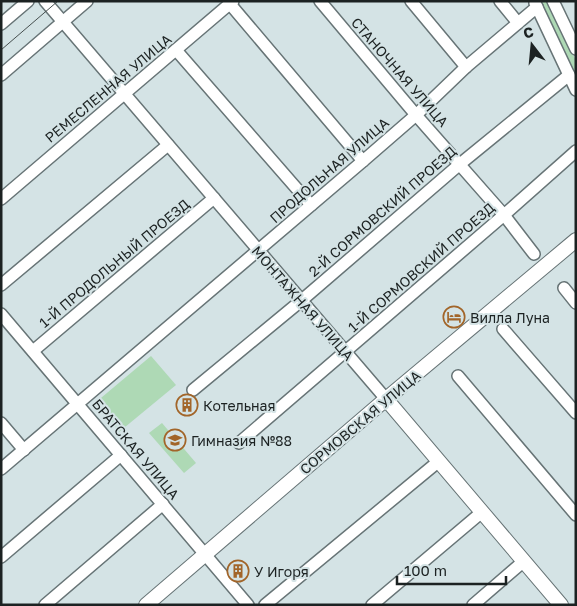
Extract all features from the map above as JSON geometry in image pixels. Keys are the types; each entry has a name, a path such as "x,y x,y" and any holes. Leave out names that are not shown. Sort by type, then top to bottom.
{"main road":[{"name":"СОРМОВСКАЯ УЛИЦА","path":"146,605 208,557 576,240"},
{"name":"СОРМОВСКАЯ УЛИЦА","path":"389,403 576,251"},
{"name":"МОНТАЖНАЯ УЛИЦА","path":"389,403 561,605"},
{"name":"СОРМОВСКАЯ УЛИЦА","path":"158,605 208,557"}],"street":[{"path":"1,24 28,1"},
{"name":"МОНТАЖНАЯ УЛИЦА","path":"45,1 389,403"},
{"path":"1,75 87,1"},
{"name":"СТАНОЧНАЯ УЛИЦА","path":"320,1 504,215 534,254"},
{"path":"410,1 466,67"},
{"path":"500,1 518,23"},
{"path":"553,1 576,49"},
{"path":"232,3 363,161"},
{"name":"РЕМЕСЛЕННАЯ УЛИЦА","path":"1,199 232,3"},
{"path":"536,4 576,90"},
{"name":"ПРОДОЛЬНАЯ УЛИЦА","path":"1,469 363,161 466,67 518,23 536,4"},
{"path":"176,50 311,205"},
{"name":"2-Й СОРМОВСКИЙ ПРОЕЗД","path":"193,390 568,75"},
{"path":"1,285 168,145"},
{"name":"1-Й СОРМОВСКИЙ ПРОЕЗД","path":"239,443 576,151"},
{"name":"1-Й ПРОДОЛЬНЫЙ ПРОЕЗД","path":"33,351 214,198"},
{"path":"564,288 576,303"},
{"name":"БРАТСКАЯ УЛИЦА","path":"1,314 248,605"},
{"path":"503,328 576,413"},
{"path":"458,376 576,515"},
{"path":"1,423 24,450"},
{"path":"1,557 121,455"},
{"path":"266,605 439,461"},
{"path":"45,605 163,504"},
{"path":"372,605 482,512"},
{"path":"474,605 524,561"}],"green space":[{"path":"540,1 548,1 576,61 576,78"},
{"path":"151,356 176,385 119,432 95,403"},
{"path":"162,423 196,463 184,473 149,433"}],"tram line":[{"path":"1,50 58,1"}],"place":[{"name":"Вилла Луна","path":"454,317"},
{"name":"Котельная","path":"187,405"},
{"name":"Гимназия №88","path":"175,440"},
{"name":"У Игоря","path":"238,571"}]}
